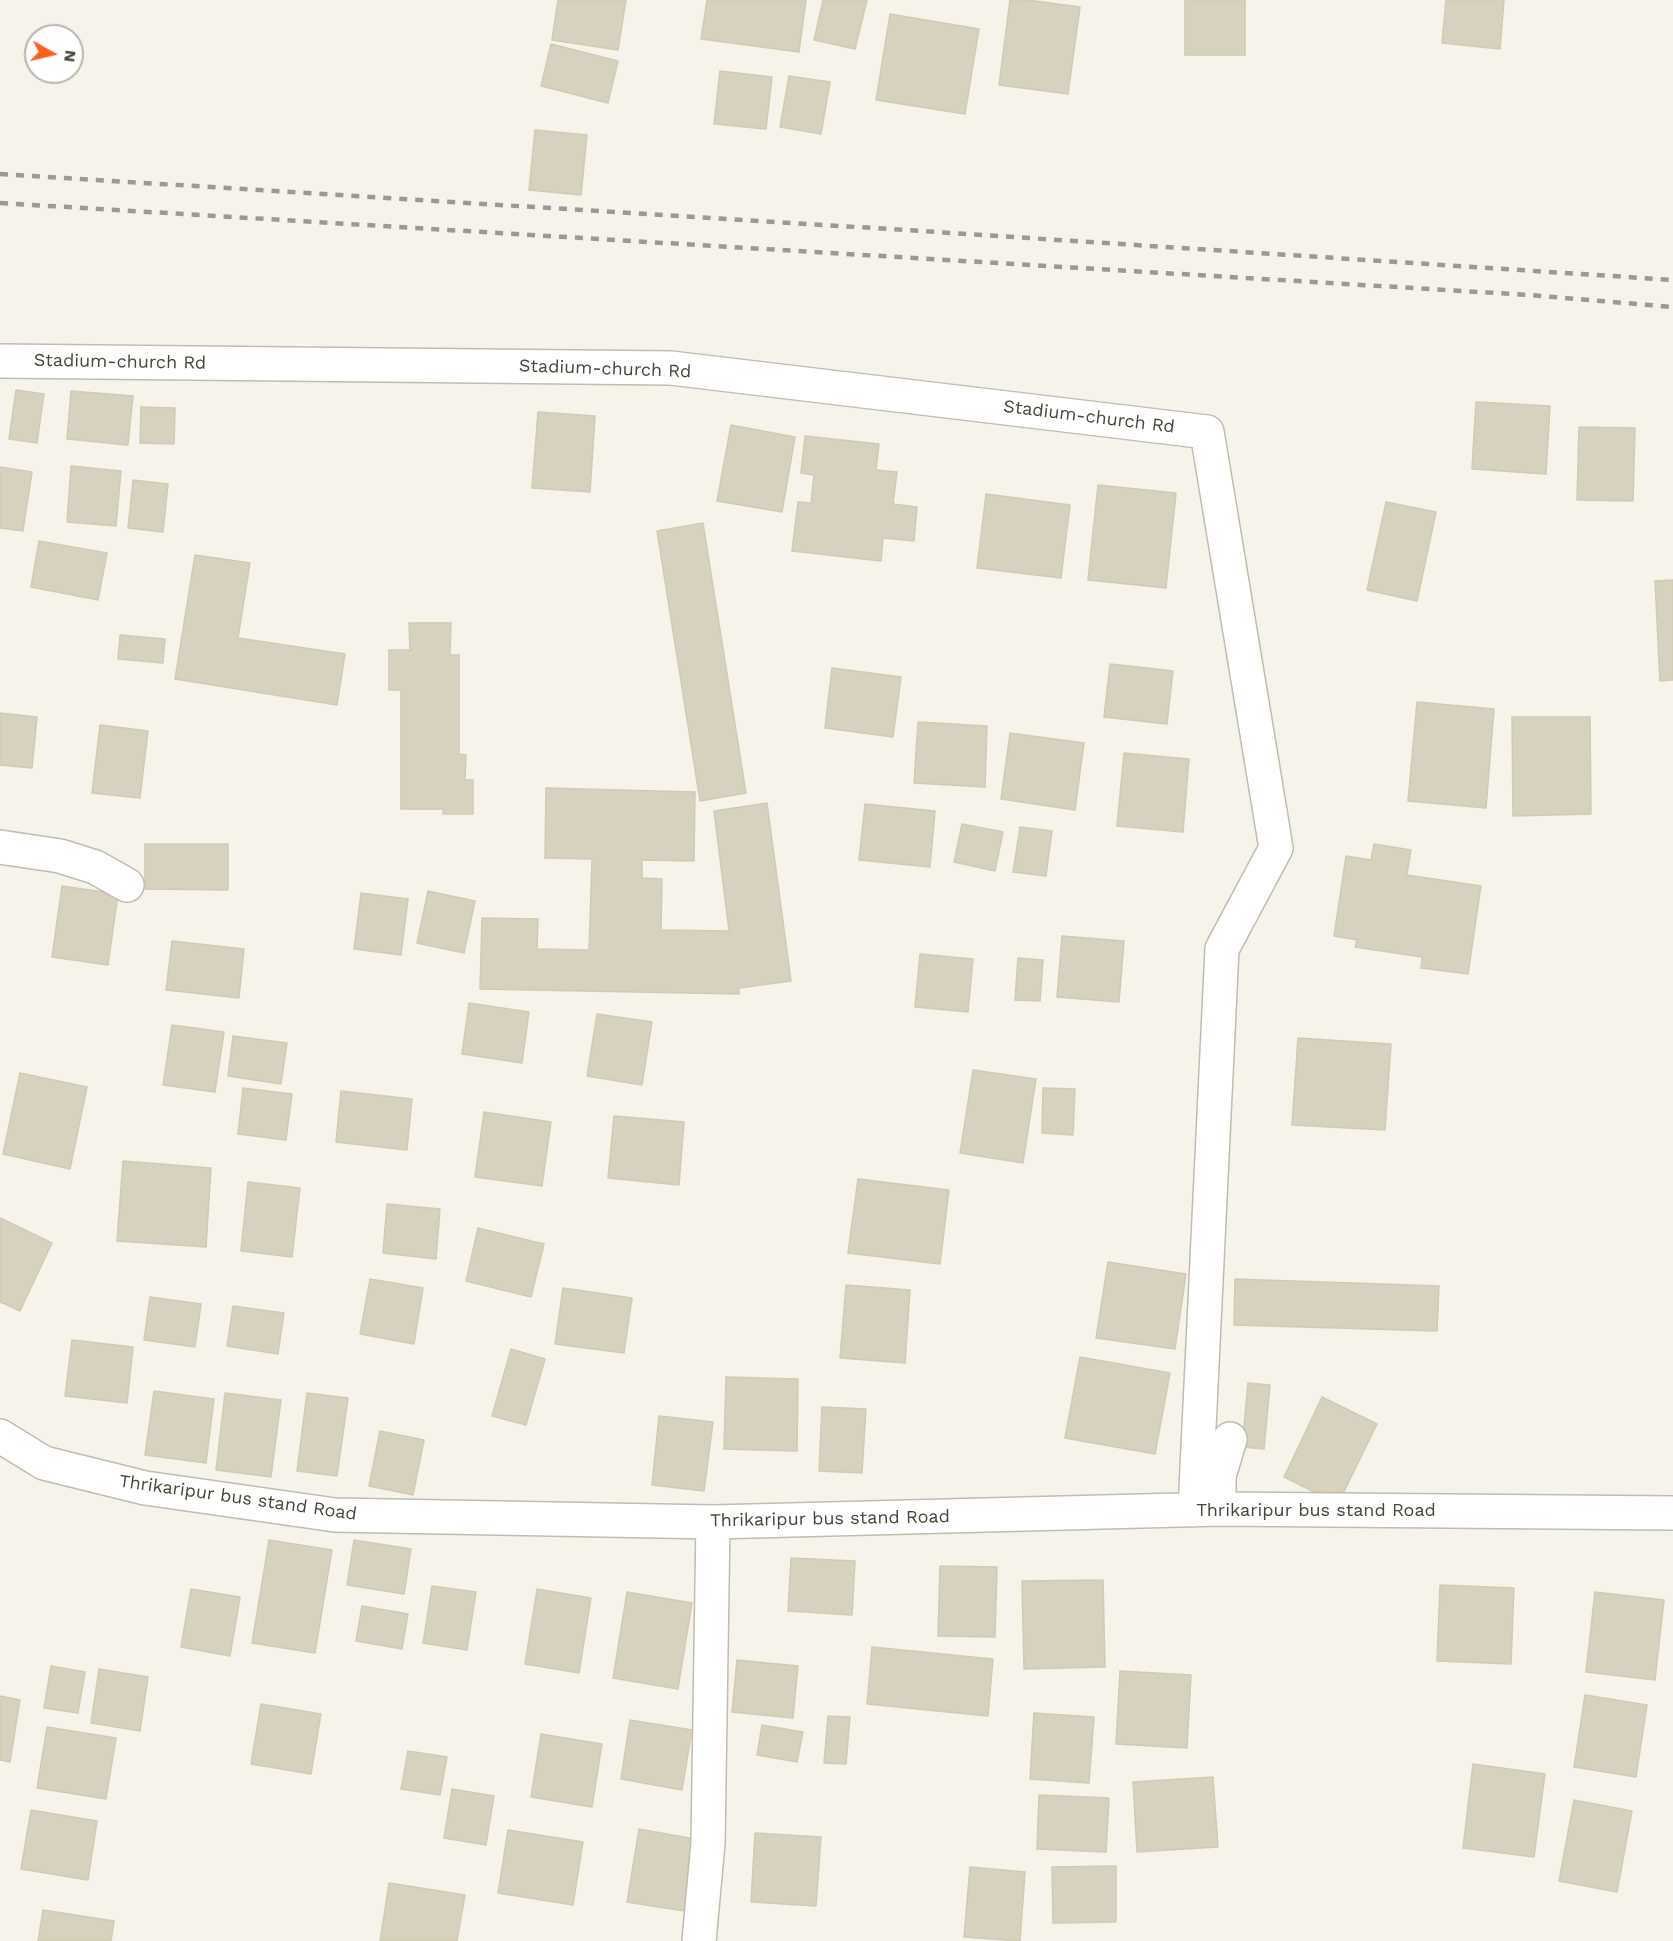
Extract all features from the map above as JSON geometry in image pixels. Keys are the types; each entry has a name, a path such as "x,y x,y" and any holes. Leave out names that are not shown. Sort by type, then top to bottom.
{"street":[{"name":"Stadium-church Rd","path":"0,361 671,369 1207,432 1276,848 1222,949 1207,1510"},
{"path":"0,847 60,856 95,867 127,885"},
{"name":"Thrikaripur bus stand Road","path":"0,1436 44,1463 145,1488 335,1515 713,1522 1207,1510 1673,1512"},
{"path":"1207,1510 1220,1476 1230,1439"},
{"path":"699,1941 708,1844 713,1522"}],"building":[{"path":"558,0 626,0 618,50 552,40"},
{"path":"707,0 806,0 799,52 701,39"},
{"path":"823,0 867,0 855,49 814,40"},
{"path":"1010,0 1080,7 1068,94 999,85"},
{"path":"1185,0 1245,0 1245,55 1185,55"},
{"path":"1446,0 1504,0 1500,49 1442,43"},
{"path":"890,14 979,29 965,114 876,100"},
{"path":"551,44 618,61 608,103 541,86"},
{"path":"720,71 772,77 766,129 714,124"},
{"path":"789,76 830,82 821,134 780,127"},
{"path":"535,130 587,135 581,195 529,190"},
{"path":"16,390 44,394 37,443 9,439"},
{"path":"71,391 133,396 128,445 67,439"},
{"path":"1476,402 1550,406 1546,474 1472,469"},
{"path":"141,407 175,408 174,444 140,443"},
{"path":"538,412 595,416 590,492 532,488"},
{"path":"731,425 795,437 782,512 717,501"},
{"path":"1579,427 1635,428 1633,501 1577,500"},
{"path":"805,436 879,444 876,470 897,472 893,504 917,507 914,541 883,538 881,561 792,551 798,502 811,503 814,475 801,473"},
{"path":"71,466 121,471 116,526 67,522"},
{"path":"0,467 32,472 23,531 0,528"},
{"path":"133,480 168,484 163,532 128,528"},
{"path":"1098,485 1176,493 1166,588 1088,580"},
{"path":"986,494 1070,505 1061,578 977,568"},
{"path":"1386,502 1436,512 1417,601 1367,590"},
{"path":"703,523 746,793 700,801 657,531"},
{"path":"39,541 107,553 98,600 31,587"},
{"path":"195,555 250,563 238,638 345,654 337,705 175,679"},
{"path":"1673,580 1673,680 1660,681 1655,581"},
{"path":"409,623 451,623 450,655 459,655 459,754 466,755 465,780 473,780 473,814 443,814 443,809 401,809 401,690 389,690 389,650 410,650"},
{"path":"120,635 165,639 163,663 118,659"},
{"path":"1110,664 1173,671 1167,724 1104,717"},
{"path":"832,668 901,677 893,737 825,728"},
{"path":"1417,702 1494,709 1486,808 1408,801"},
{"path":"0,713 37,717 32,768 0,765"},
{"path":"1512,717 1590,717 1591,814 1513,816"},
{"path":"918,722 987,726 985,787 914,783"},
{"path":"100,725 148,731 140,798 92,793"},
{"path":"1010,733 1084,743 1075,810 1001,799"},
{"path":"1124,753 1189,759 1183,832 1117,826"},
{"path":"546,788 695,792 694,861 642,860 642,878 662,879 661,930 729,931 714,811 767,803 791,981 739,988 739,994 480,989 482,918 538,919 537,949 589,950 592,859 545,858"},
{"path":"865,804 935,811 930,867 859,860"},
{"path":"962,824 1003,832 995,871 954,862"},
{"path":"1020,827 1052,831 1046,876 1013,872"},
{"path":"145,844 228,844 228,890 145,889"},
{"path":"1374,844 1411,850 1407,875 1481,886 1468,974 1421,968 1422,957 1355,947 1357,940 1334,936 1346,856 1371,860"},
{"path":"62,886 118,894 108,965 52,957"},
{"path":"428,891 475,901 464,953 417,943"},
{"path":"361,893 408,899 401,955 354,949"},
{"path":"1062,936 1124,941 1119,1002 1057,997"},
{"path":"172,941 244,949 239,998 166,990"},
{"path":"920,954 973,959 968,1012 915,1007"},
{"path":"1018,958 1043,960 1040,1001 1015,1000"},
{"path":"469,1003 529,1012 522,1063 462,1054"},
{"path":"597,1014 652,1022 642,1085 587,1076"},
{"path":"172,1025 224,1032 215,1092 163,1085"},
{"path":"233,1036 287,1043 281,1084 228,1076"},
{"path":"1298,1038 1391,1044 1385,1130 1292,1125"},
{"path":"973,1070 1036,1079 1023,1163 960,1153"},
{"path":"20,1073 87,1087 70,1169 3,1154"},
{"path":"243,1088 292,1094 286,1140 238,1134"},
{"path":"1043,1088 1075,1089 1073,1135 1042,1133"},
{"path":"341,1091 412,1099 407,1150 336,1142"},
{"path":"484,1112 551,1122 542,1186 475,1177"},
{"path":"614,1116 684,1122 679,1185 608,1178"},
{"path":"123,1161 211,1168 206,1247 117,1241"},
{"path":"858,1179 949,1190 940,1264 848,1253"},
{"path":"248,1182 300,1188 292,1257 241,1251"},
{"path":"387,1204 440,1209 436,1259 383,1253"},
{"path":"0,1218 52,1243 20,1311 0,1302"},
{"path":"478,1228 544,1244 531,1297 466,1281"},
{"path":"1108,1262 1186,1274 1175,1349 1096,1338"},
{"path":"370,1279 423,1288 414,1344 360,1334"},
{"path":"1235,1279 1439,1286 1437,1331 1234,1325"},
{"path":"846,1285 910,1290 905,1363 840,1358"},
{"path":"563,1288 632,1298 624,1353 555,1344"},
{"path":"150,1297 201,1304 195,1347 144,1340"},
{"path":"233,1306 284,1313 278,1354 227,1346"},
{"path":"72,1340 133,1347 127,1403 65,1396"},
{"path":"511,1349 545,1359 526,1425 492,1416"},
{"path":"1080,1357 1170,1373 1155,1454 1065,1438"},
{"path":"726,1377 798,1379 797,1451 724,1449"},
{"path":"1248,1383 1270,1385 1264,1449 1242,1447"},
{"path":"154,1391 214,1399 206,1463 145,1455"},
{"path":"225,1393 281,1400 271,1477 216,1470"},
{"path":"307,1393 348,1398 337,1476 297,1471"},
{"path":"1322,1397 1377,1424 1338,1504 1284,1477"},
{"path":"822,1407 866,1409 862,1473 819,1471"},
{"path":"659,1416 713,1422 704,1491 652,1485"},
{"path":"380,1431 424,1440 413,1495 369,1486"},
{"path":"269,1540 332,1550 315,1653 252,1643"},
{"path":"354,1540 411,1549 404,1594 347,1585"},
{"path":"791,1558 855,1561 852,1615 788,1611"},
{"path":"940,1566 997,1567 995,1637 938,1636"},
{"path":"1103,1580 1105,1667 1024,1669 1022,1581"},
{"path":"1440,1585 1514,1588 1511,1664 1437,1661"},
{"path":"432,1586 476,1592 467,1650 423,1643"},
{"path":"191,1589 240,1597 230,1656 181,1647"},
{"path":"537,1589 591,1598 579,1673 525,1664"},
{"path":"627,1592 692,1603 678,1689 613,1678"},
{"path":"1595,1592 1664,1600 1655,1680 1586,1672"},
{"path":"362,1606 408,1614 402,1649 356,1641"},
{"path":"872,1647 993,1659 988,1716 867,1704"},
{"path":"737,1660 798,1666 793,1718 732,1712"},
{"path":"51,1666 85,1672 78,1713 44,1708"},
{"path":"99,1669 148,1677 140,1731 91,1723"},
{"path":"1120,1671 1191,1675 1187,1748 1116,1744"},
{"path":"1585,1695 1647,1705 1636,1777 1574,1767"},
{"path":"0,1696 20,1700 10,1762 0,1760"},
{"path":"261,1704 321,1714 311,1774 251,1764"},
{"path":"1034,1713 1094,1717 1089,1783 1030,1779"},
{"path":"828,1716 850,1717 846,1764 824,1763"},
{"path":"630,1720 692,1730 682,1790 621,1779"},
{"path":"762,1725 803,1732 797,1762 757,1755"},
{"path":"47,1727 116,1738 106,1799 37,1788"},
{"path":"541,1734 602,1744 592,1807 531,1797"},
{"path":"408,1751 447,1757 440,1795 401,1789"},
{"path":"1473,1764 1545,1774 1534,1857 1463,1848"},
{"path":"1213,1777 1218,1847 1137,1852 1133,1782"},
{"path":"452,1789 494,1796 486,1845 444,1838"},
{"path":"1039,1795 1109,1798 1106,1852 1037,1849"},
{"path":"1574,1800 1632,1811 1617,1892 1559,1881"},
{"path":"31,1810 97,1821 88,1880 21,1869"},
{"path":"639,1829 695,1839 684,1911 627,1902"},
{"path":"508,1830 583,1842 573,1905 498,1893"},
{"path":"755,1833 821,1837 816,1906 751,1902"},
{"path":"1116,1866 1116,1922 1053,1923 1052,1867"},
{"path":"970,1867 1025,1872 1020,1941 964,1937"},
{"path":"389,1883 465,1895 457,1941 380,1941"},
{"path":"43,1910 114,1921 111,1941 38,1941"}],"railway":[{"path":"0,174 1673,280"},
{"path":"0,203 1529,295 1673,307"}]}
